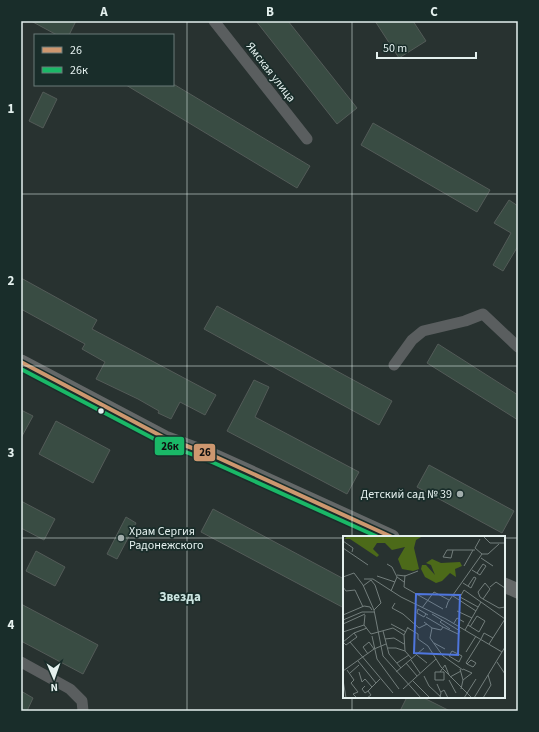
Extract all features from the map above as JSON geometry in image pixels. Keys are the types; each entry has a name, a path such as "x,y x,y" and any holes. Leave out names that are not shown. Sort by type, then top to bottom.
{"street":[{"name":"Ямская улица","path":"214,21 307,139"},
{"path":"394,365 412,340 424,331 465,321 483,314 518,347"},
{"path":"21,362 165,438 214,456 390,536"},
{"path":"505,585 518,591"},
{"path":"21,662 70,689 82,701 83,711"}],"building":[{"path":"31,21 76,21 70,34 55,34"},
{"path":"256,21 288,21 357,108 337,124"},
{"path":"375,21 413,21 426,41 399,58"},
{"path":"175,85 310,166 297,188 128,86"},
{"path":"43,92 57,99 43,128 29,121"},
{"path":"373,123 490,190 477,212 361,145"},
{"path":"509,200 518,206 518,246 503,271 493,265 511,233 494,223"},
{"path":"21,278 97,320 92,329 216,395 205,415 180,402 171,419 158,413 159,411 138,399 96,379 105,362 82,349 85,344 21,309"},
{"path":"217,306 392,401 379,425 204,329"},
{"path":"438,344 518,395 518,420 427,363"},
{"path":"254,380 269,387 255,417 359,472 347,494 227,431"},
{"path":"21,410 33,416 21,438"},
{"path":"56,421 110,450 93,483 39,454"},
{"path":"429,465 514,511 502,533 417,487"},
{"path":"21,501 55,519 44,540 21,528"},
{"path":"213,509 343,578 343,607 201,532"},
{"name":"Храм Сергия Радонежского","path":"126,517 136,523 117,559 107,554"},
{"path":"36,551 65,567 55,586 26,571"},
{"path":"21,604 98,645 83,674 21,641"},
{"path":"21,691 33,698 27,711 21,711"},
{"path":"406,698 424,698 450,711 400,711"}],"transit line":[{"name":"26","path":"21,362 165,438 214,456 390,536"},
{"name":"26к","path":"21,369 162,443 212,462 376,536"}],"place":[{"name":"Детский сад № 39","path":"460,494"},
{"name":"Храм Сергия Радонежского","path":"121,538"}],"district":[{"name":"Звезда","path":"180,596"}]}
